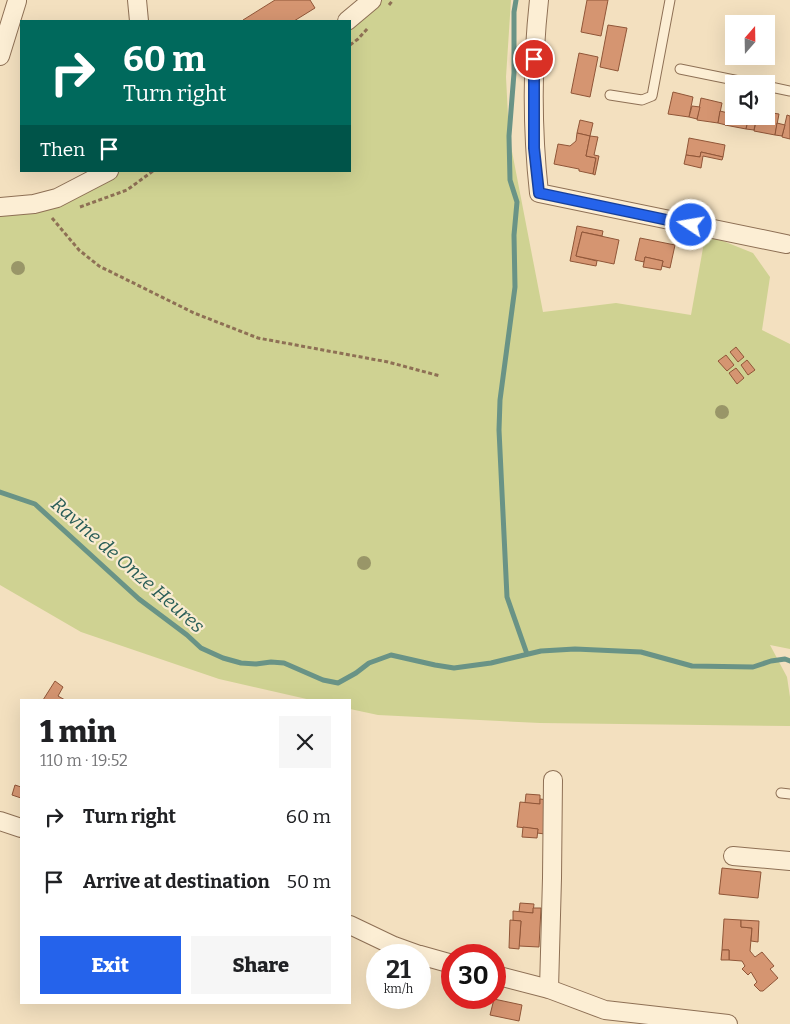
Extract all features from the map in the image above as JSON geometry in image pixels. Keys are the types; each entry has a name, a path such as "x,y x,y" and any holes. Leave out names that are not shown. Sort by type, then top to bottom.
{"street":[{"path":"137,0 139,20"},
{"path":"348,20 372,0"},
{"path":"539,0 535,42 534,93 534,148 539,193 786,244"},
{"path":"0,56 17,1"},
{"path":"0,208 34,204 57,198 107,172"},
{"path":"549,989 552,780"},
{"path":"0,820 20,828"},
{"path":"733,856 790,861"},
{"path":"351,925 390,944"},
{"path":"506,978 549,989 605,1010 728,1024"}],"lane":[{"path":"610,95 642,100 652,96 670,0"},
{"path":"680,69 725,78"},
{"path":"775,88 790,91"}],"path":[{"path":"52,218 79,250 99,266 194,313 258,338 388,362 440,376"}],"green space":[{"path":"372,0 511,0 506,77 509,136 543,312 616,303 691,315 705,237 718,239 753,253 770,277 762,330 790,344 790,649 770,645 787,677 790,697 790,726 540,723 378,715 351,709 351,699 307,699 219,679 81,632 0,585 0,207 34,204 107,172 351,172 351,20"}],"building":[{"path":"275,0 310,0 315,8 296,20 243,20"},
{"path":"587,0 608,0 601,36 581,32"},
{"path":"608,25 627,28 618,71 600,67"},
{"path":"579,53 598,57 590,97 571,93"},
{"path":"673,92 693,97 689,117 668,114"},
{"path":"701,98 722,103 718,123 697,120"},
{"path":"692,106 700,107 697,119 689,117"},
{"path":"720,111 725,112 725,125 718,123"},
{"path":"775,113 779,114 775,135 754,131 755,125 775,125"},
{"path":"787,115 790,116 790,139 782,137"},
{"path":"580,120 593,123 590,136 577,133"},
{"path":"777,123 785,125 782,136 775,135"},
{"path":"725,125 747,125 746,129"},
{"path":"747,125 755,125 754,130 746,129"},
{"path":"577,133 590,136 586,156 596,158 593,174 554,164 558,144 570,146 576,141"},
{"path":"590,136 598,137 594,155 599,156 595,175 593,174 596,158 586,156"},
{"path":"689,138 725,145 723,157 701,152 700,157 686,155"},
{"path":"701,152 723,157 722,160 703,156 701,168 684,164 686,155 700,157"},
{"path":"577,226 603,231 602,236 582,232 576,256 597,261 596,266 570,261"},
{"path":"582,232 619,240 614,264 576,256"},
{"path":"640,238 675,245 670,268 662,266 663,261 645,257 644,262 635,260"},
{"path":"645,257 663,261 661,270 643,267"},
{"path":"736,347 744,357 738,362 730,352"},
{"path":"726,355 734,365 727,371 718,361"},
{"path":"747,360 755,370 748,375 741,365"},
{"path":"736,368 744,378 737,384 729,373"},
{"path":"55,681 63,687 58,696 63,699 44,699"},
{"path":"15,785 20,787 20,798 12,795"},
{"path":"526,794 540,795 540,804 525,803"},
{"path":"540,799 548,800 545,834 537,833 538,829 517,827 520,802 540,804"},
{"path":"523,827 538,829 537,838 522,837"},
{"path":"722,868 761,872 758,898 719,894"},
{"path":"520,903 534,904 533,913 519,912"},
{"path":"533,908 541,908 539,947 519,946 521,921 513,921 513,911 533,913"},
{"path":"724,919 741,920 741,927 752,928 750,951 755,957 762,952 774,966 770,969 778,978 763,991 760,991 754,985 757,982 751,972 748,975 742,969 745,966 742,961 729,960 729,950 722,950"},
{"path":"510,920 521,921 519,949 509,948"},
{"path":"741,920 759,921 758,942 751,941 752,928 741,927"},
{"path":"722,950 729,950 729,960 721,960"},
{"path":"506,1002 522,1005 519,1021 490,1015 492,1009 506,1009"}],"waterway":[{"path":"516,0 514,12 514,73 509,136 510,180 517,202 514,235 515,287 500,400 499,430 507,597 527,654"},
{"name":"Ravine de Onze Heures","path":"0,492 35,504 139,599 187,635 201,648 223,658 241,663 284,663 323,680 338,683 369,663 391,655 454,668 491,663 541,651 575,649 641,652 692,666 753,667 771,661 785,659 790,661"}],"route":[{"path":"534,59 534,148 539,193 691,225"}]}
